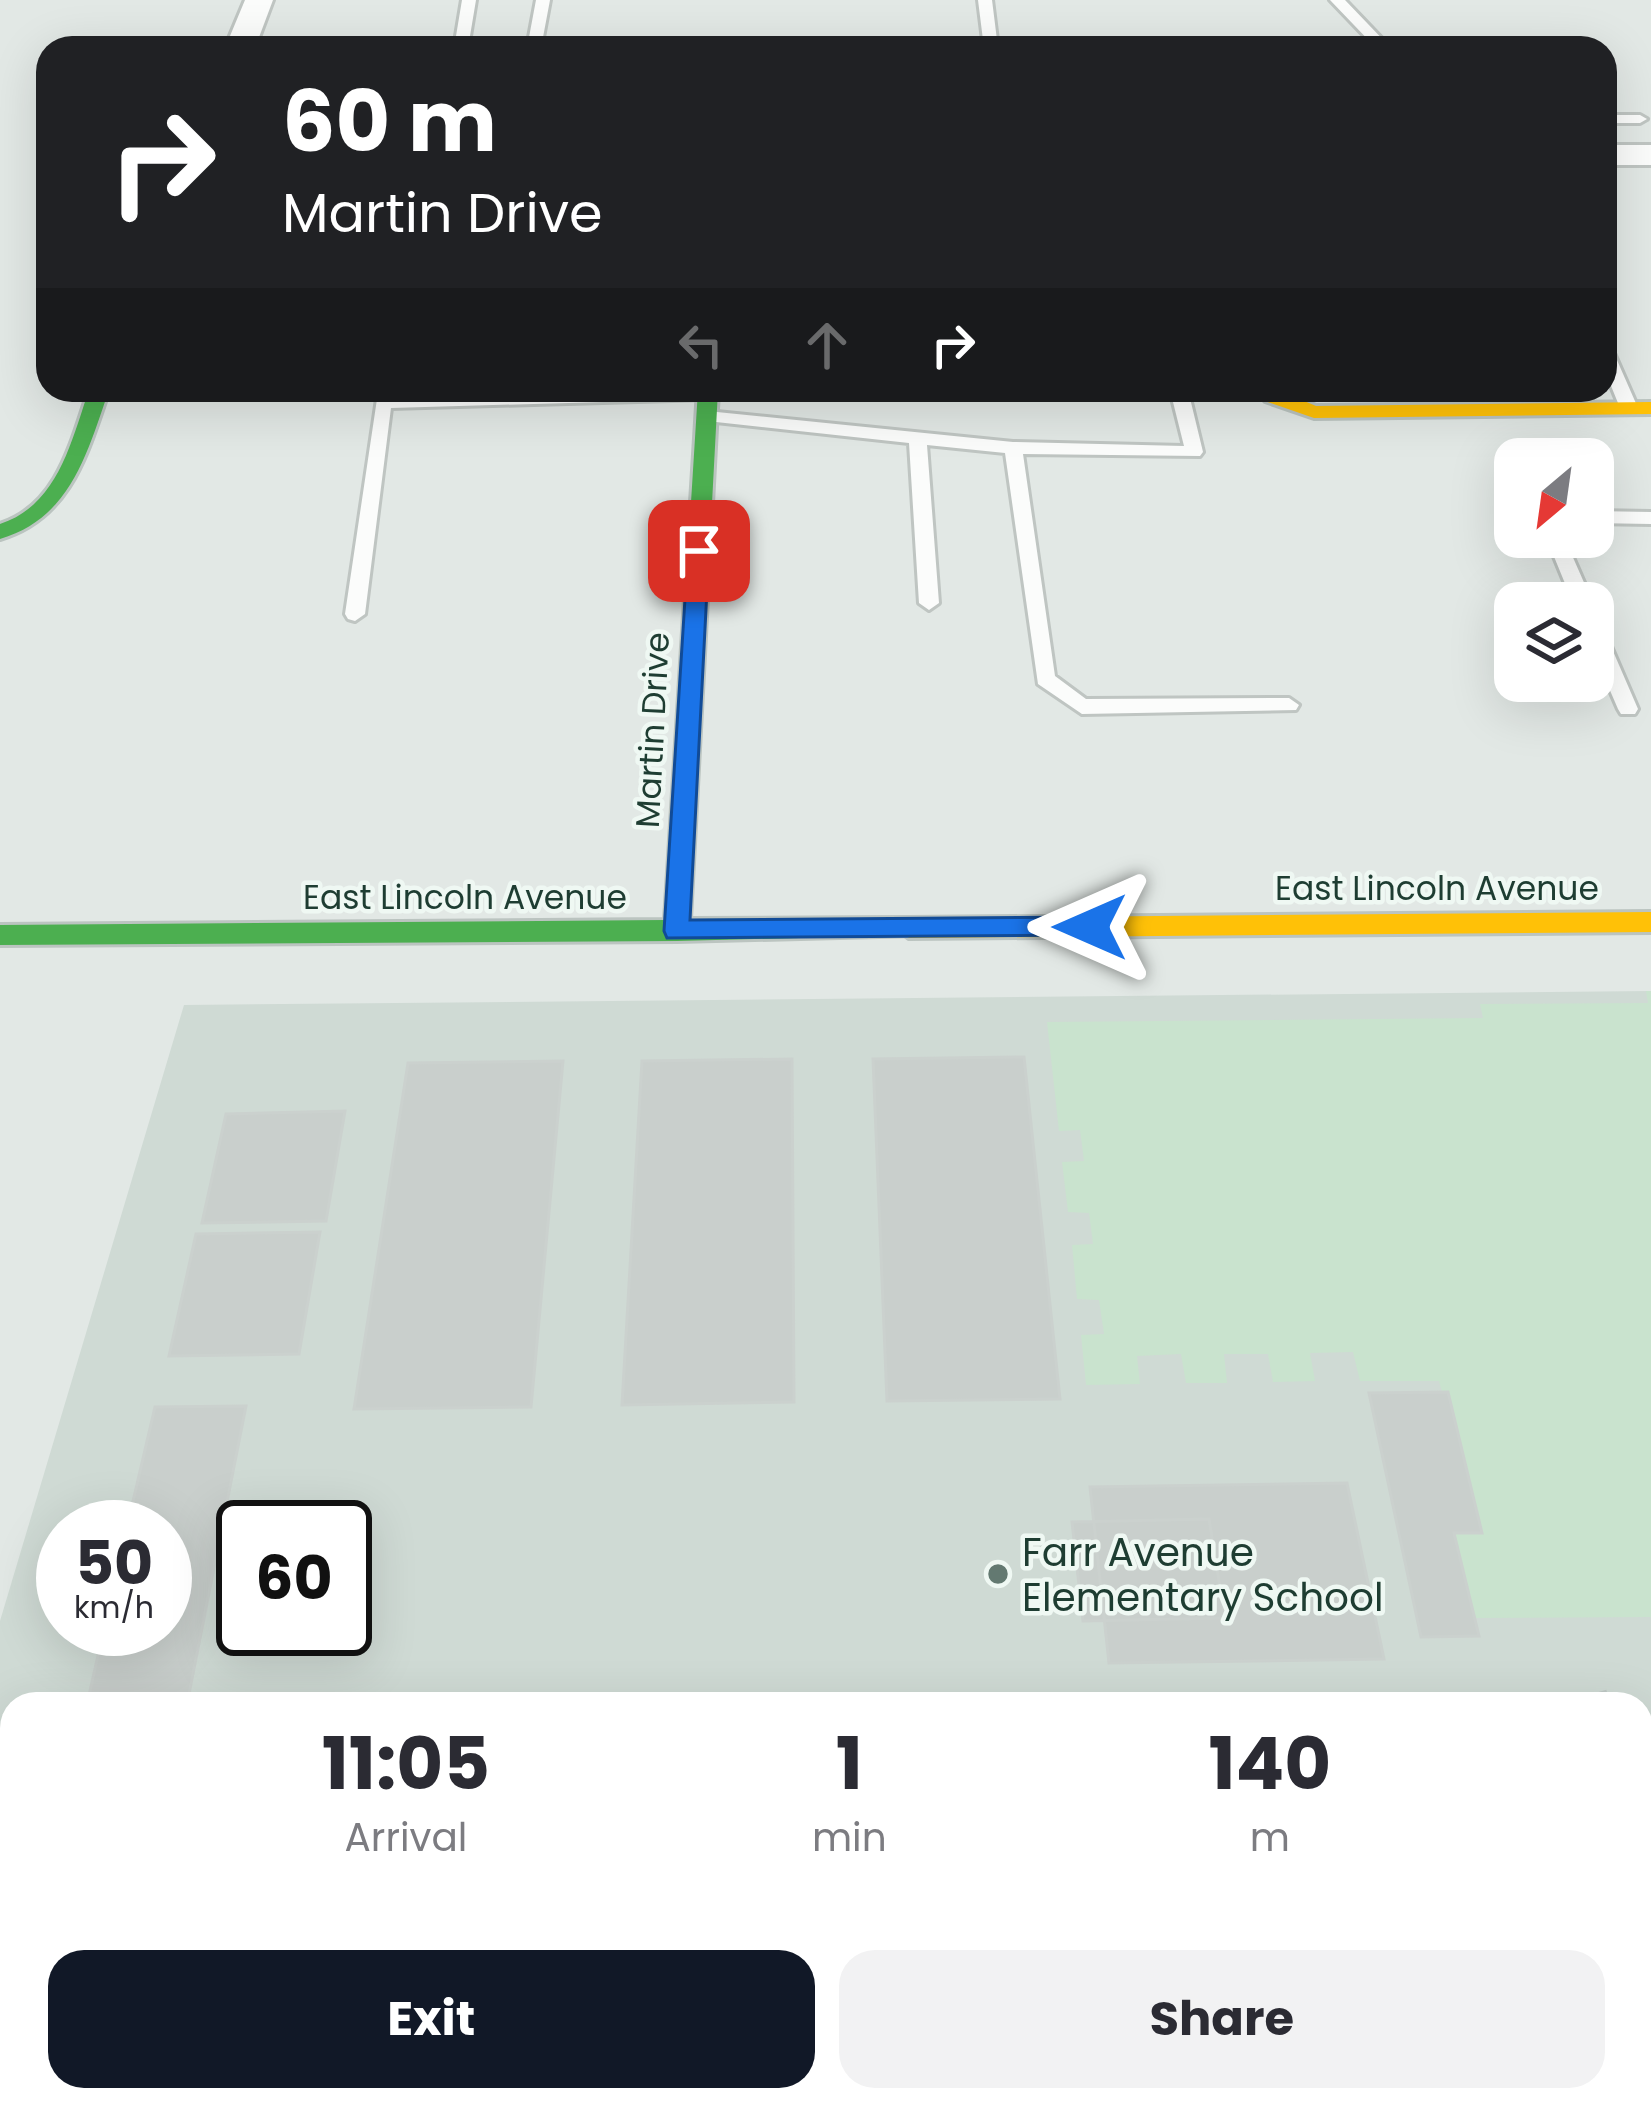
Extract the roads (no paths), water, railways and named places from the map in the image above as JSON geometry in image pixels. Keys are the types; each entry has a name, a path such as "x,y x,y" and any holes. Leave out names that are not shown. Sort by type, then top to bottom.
{"main road":[{"path":"0,532 33,526 50,508 94,402"},
{"name":"Martin Drive","path":"676,931 707,402"},
{"path":"1286,402 1314,412 1640,408"},
{"name":"East Lincoln Avenue","path":"0,935 1651,922"}],"street":[{"path":"245,36 260,0"},
{"path":"1617,154 1651,155"}],"lane":[{"path":"463,36 469,0"},
{"path":"536,36 543,0"},
{"path":"985,0 990,36"},
{"path":"1337,0 1372,36"},
{"path":"1617,119 1640,119"},
{"path":"1617,371 1640,408"},
{"path":"355,614 383,403 404,402"},
{"path":"718,402 918,438 1013,448 1194,452 1182,402"},
{"path":"918,438 929,603"},
{"path":"1013,448 1045,679 1082,707 1289,706"},
{"path":"1614,517 1651,518"},
{"path":"1614,677 1628,709"}],"place":[{"name":"Farr Avenue Elementary School","path":"998,1574"}]}
